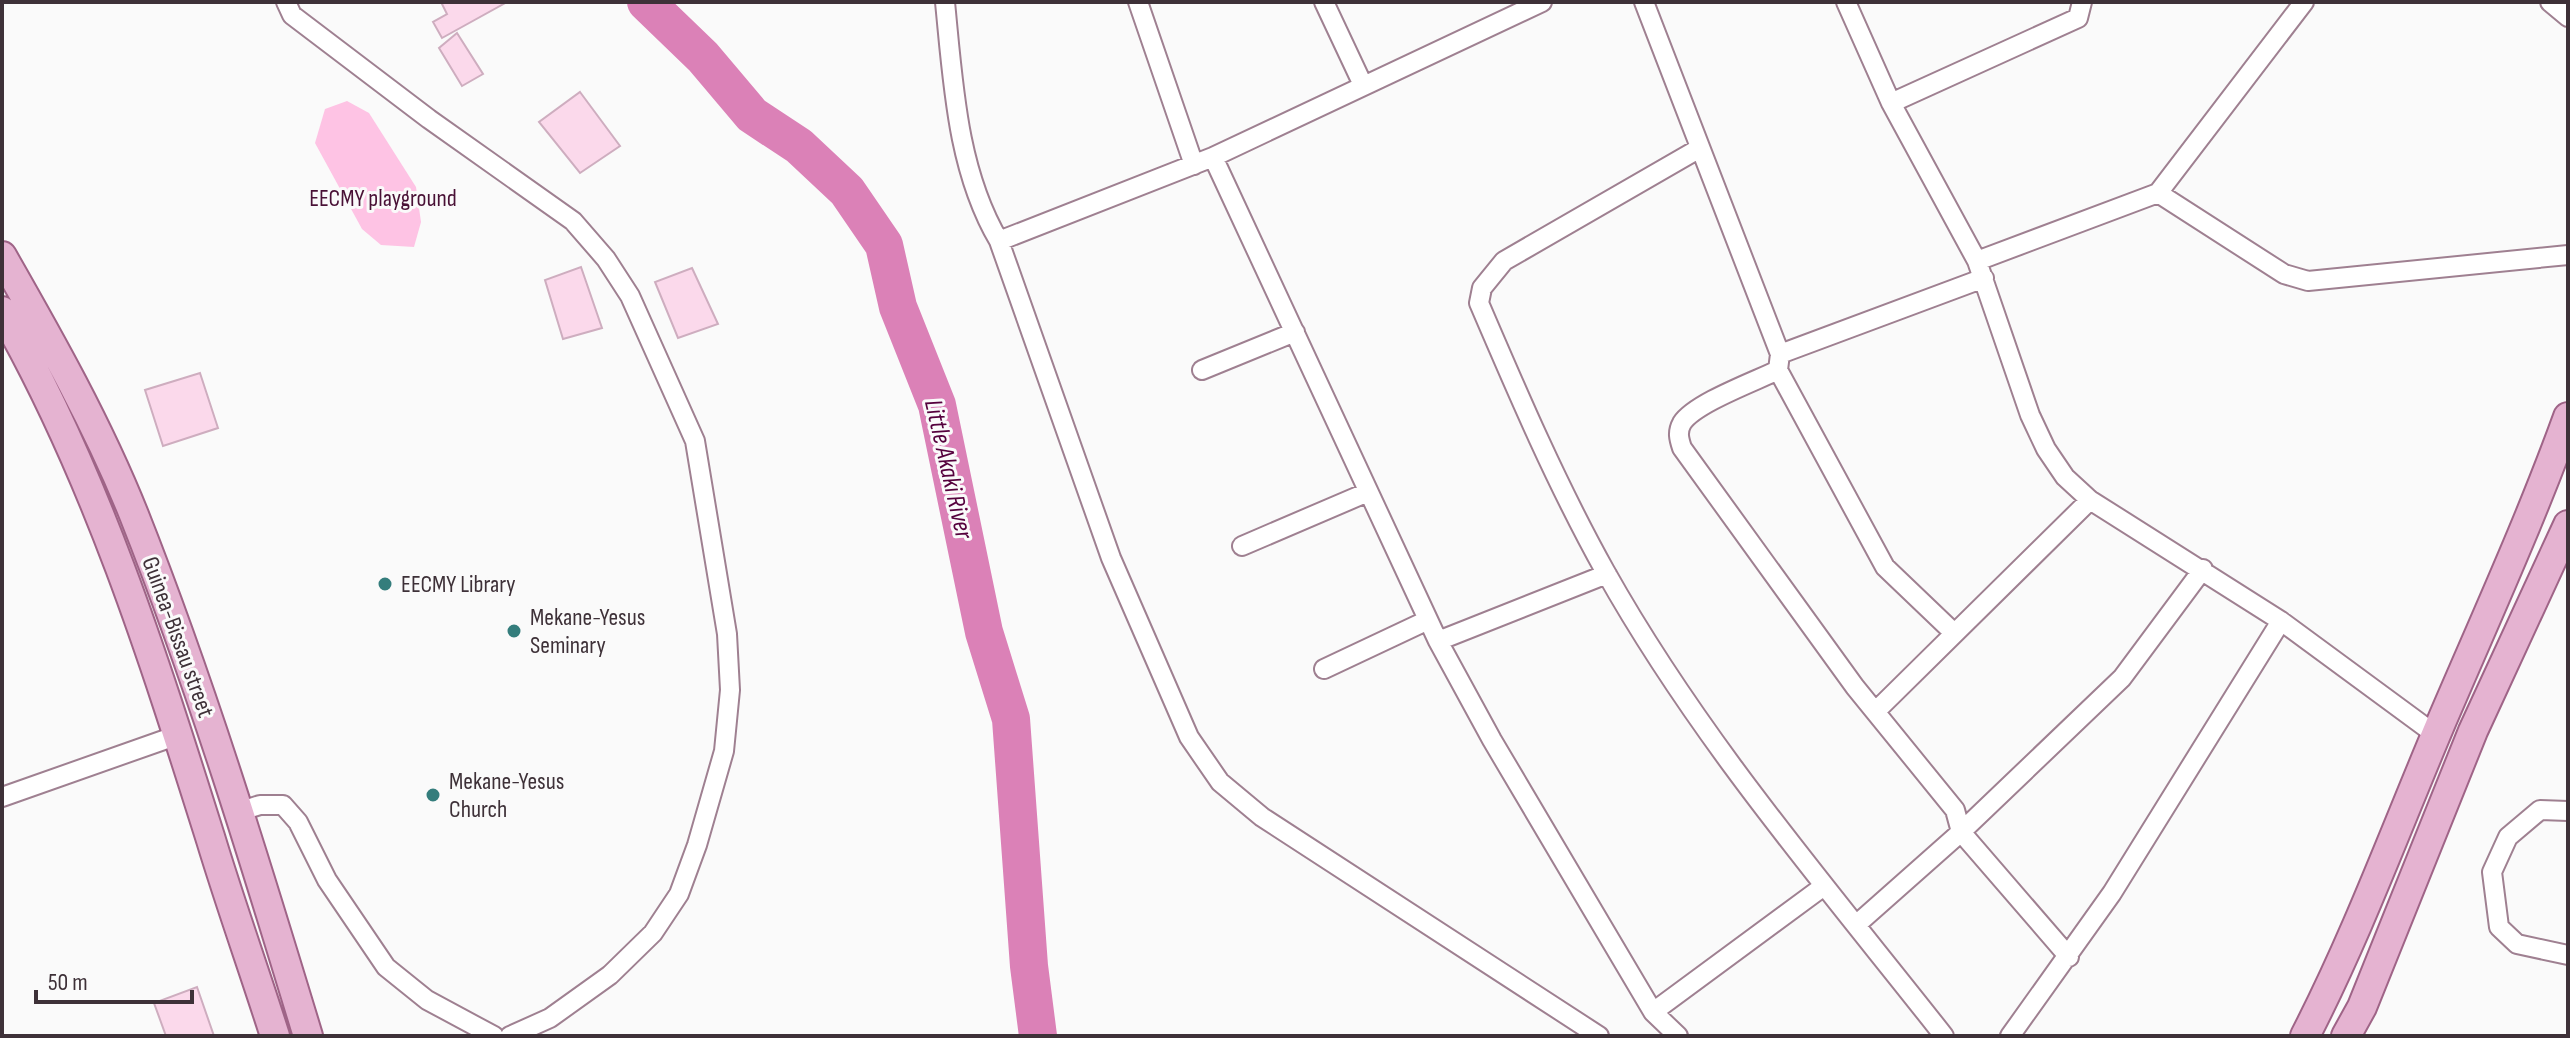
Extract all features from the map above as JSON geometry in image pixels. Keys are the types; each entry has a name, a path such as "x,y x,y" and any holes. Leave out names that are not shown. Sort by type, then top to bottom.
{"main road":[{"name":"Guinea-Bissau street","path":"2,256 65,366 134,515 238,812 308,1036"},
{"path":"2,311 42,381 103,519 178,735 275,1036"},
{"path":"2305,1036 2372,894 2436,735 2530,521 2568,417"},
{"path":"2346,1036 2362,1007 2473,731 2568,525"}],"street":[{"path":"286,2 292,15 573,221 606,259 630,296 695,441 727,634 730,690 724,751 697,845 679,894 653,933 610,975 550,1018 510,1036"},
{"path":"945,2 964,152 984,216 999,241 1111,558 1189,737 1220,782 1262,817 1599,1036"},
{"path":"1138,2 1194,165"},
{"path":"1324,2 1363,85"},
{"path":"999,241 1213,157 1542,2"},
{"path":"1644,2 1779,362 1885,567 1953,632"},
{"path":"1846,2 1891,103 1980,270 2035,426 2065,477 2090,500 2281,621 2436,735"},
{"path":"1891,103 2078,18 2082,2"},
{"path":"2069,957 1961,832 1955,810 1876,711 1682,448 1678,435 1682,423 1694,412 1779,362 2158,193 2304,2"},
{"path":"2550,2 2568,17"},
{"path":"1700,148 1504,261 1482,288 1479,303 1514,389 1607,574 1709,734 1824,886 1944,1036"},
{"path":"1213,157 1438,641 1492,740 1653,1012 1678,1036"},
{"path":"2158,193 2284,274 2308,281 2568,255"},
{"path":"1202,370 1295,332"},
{"path":"1242,546 1368,492"},
{"path":"1876,711 2090,500"},
{"path":"1856,925 1961,832 2122,678 2203,569"},
{"path":"1438,641 1607,574"},
{"path":"1324,669 1428,620"},
{"path":"2010,1036 2069,957 2281,621"},
{"path":"2,797 178,735"},
{"path":"238,812 260,805 283,805 298,822 327,880 386,967 427,1000 494,1036"},
{"path":"2568,811 2540,810 2508,837 2492,872 2499,927 2517,944 2568,955"},
{"path":"1653,1012 1824,886"}],"green space":[{"name":"EECMY playground","path":"347,101 369,113 416,187 421,222 414,247 381,245 362,229 315,143 325,109"}],"building":[{"path":"441,2 507,2 442,38 433,22 447,14"},
{"path":"457,33 483,74 462,86 439,48"},
{"path":"580,92 620,146 580,173 539,122"},
{"path":"581,267 602,328 563,339 545,280"},
{"path":"692,268 718,324 678,338 655,282"},
{"path":"200,373 218,428 163,446 145,390"},
{"path":"197,987 214,1036 166,1036 154,1003"}],"waterway":[{"name":"Little Akaki River","path":"646,2 703,57 752,115 799,146 847,191 884,245 898,307 937,405 984,632 1011,719 1029,966 1038,1036"}],"place":[{"name":"EECMY Library","path":"385,584"},
{"name":"Mekane-Yesus Seminary","path":"514,631"},
{"name":"Mekane-Yesus Church","path":"433,795"}]}
